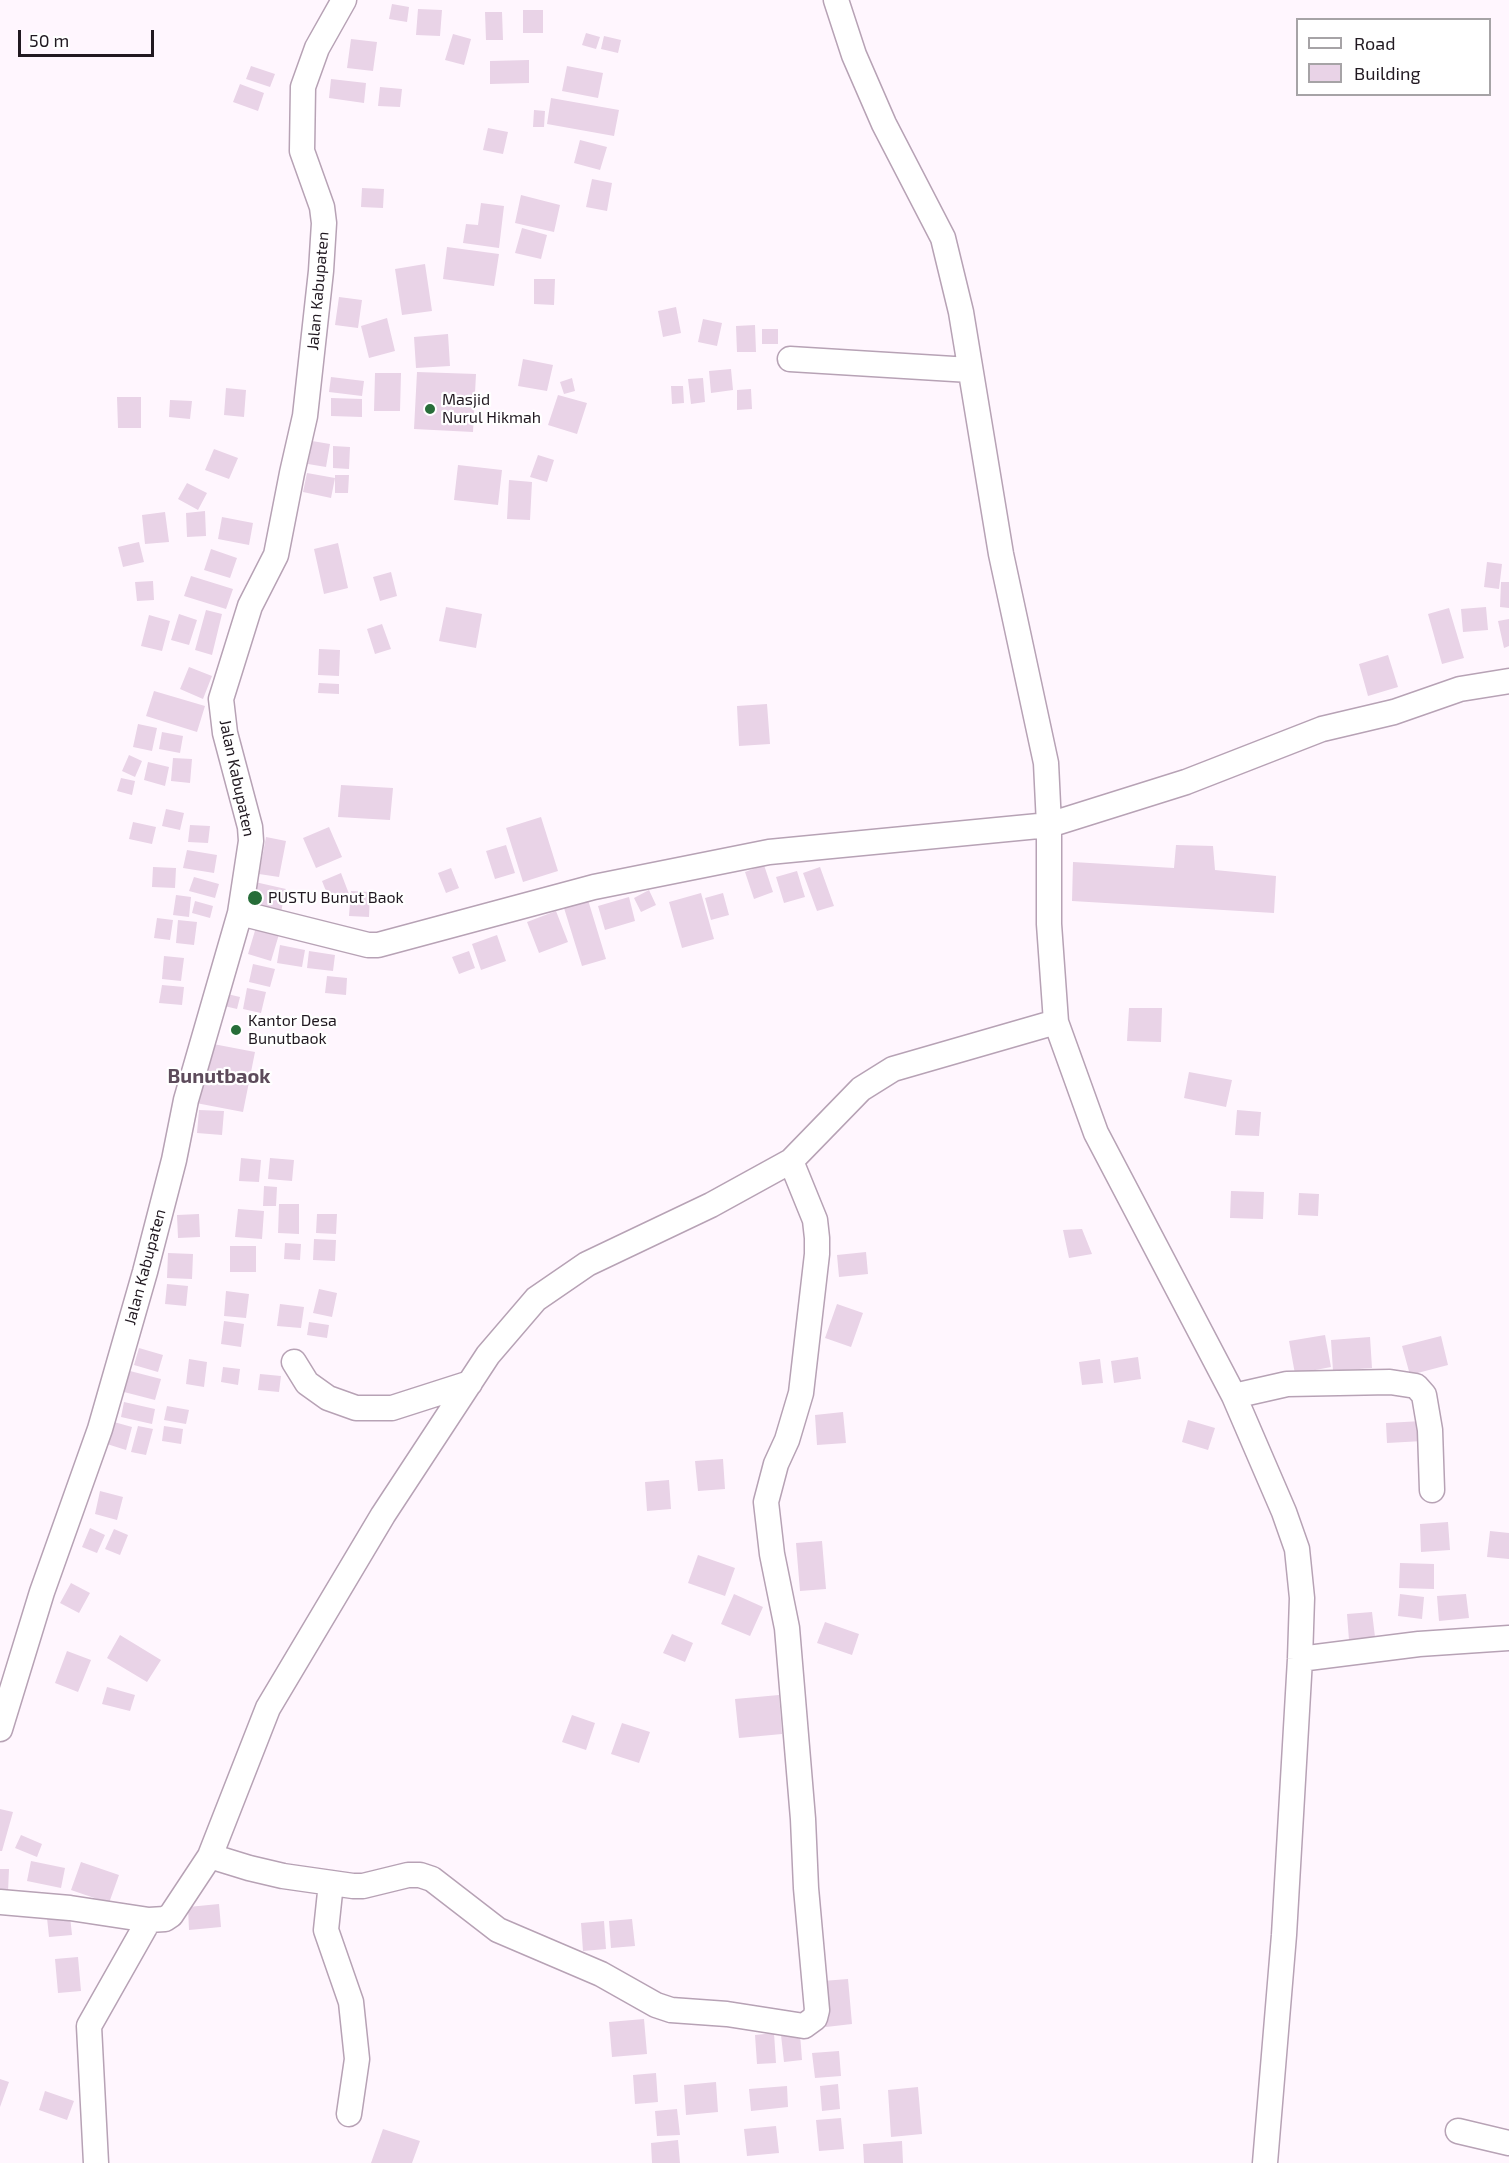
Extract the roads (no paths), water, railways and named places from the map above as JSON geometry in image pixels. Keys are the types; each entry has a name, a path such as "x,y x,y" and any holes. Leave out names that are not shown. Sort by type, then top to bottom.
{"street":[{"name":"Jalan Kabupaten","path":"0,1729 42,1592 100,1429 145,1272 174,1160 186,1100 240,913 251,841 250,827 225,733 222,699 250,606 276,555 305,416 324,223 322,207 302,151 303,87 317,48 344,0"},
{"path":"836,0 854,55 884,124 943,238 961,312 1000,554 1046,763 1050,825 1048,924 1056,1022 1096,1133 1234,1396 1284,1512 1297,1549 1302,1598 1300,1659 1284,1935 1265,2163"},
{"path":"790,359 970,370"},
{"path":"240,913 368,945 378,945 594,887 769,852 1050,825 1186,782 1322,729 1394,712 1460,689 1509,681"},
{"path":"0,1902 70,1908 149,1920 165,1919 171,1915 210,1856 268,1708 382,1515 488,1355 536,1299 587,1264 711,1204 791,1161 861,1089 893,1069 1056,1022"},
{"path":"210,1856 260,1871 363,1886 408,1875 420,1875 432,1879 498,1929 601,1974 656,2005 671,2010 727,2014 804,2026 815,2018 818,2010 806,1888 803,1819 787,1628 772,1554 766,1502 776,1464 787,1440 801,1393 817,1254 814,1220 791,1161"},
{"path":"294,1362 307,1383 328,1398 356,1408 392,1408 470,1383"},
{"path":"1234,1396 1287,1384 1390,1382 1416,1386 1424,1395 1430,1430 1432,1490"},
{"path":"1300,1659 1419,1644 1509,1638"},
{"path":"332,1883 326,1930 351,2002 357,2059 349,2114"},
{"path":"96,2163 89,2026 149,1920"},
{"path":"1458,2131 1509,2143"}],"place":[{"name":"Masjid Nurul Hikmah","path":"430,409"},
{"name":"PUSTU Bunut Baok","path":"255,898"},
{"name":"Kantor Desa Bunutbaok","path":"236,1030"}],"district":[{"name":"Bunutbaok","path":"219,1076"}]}
